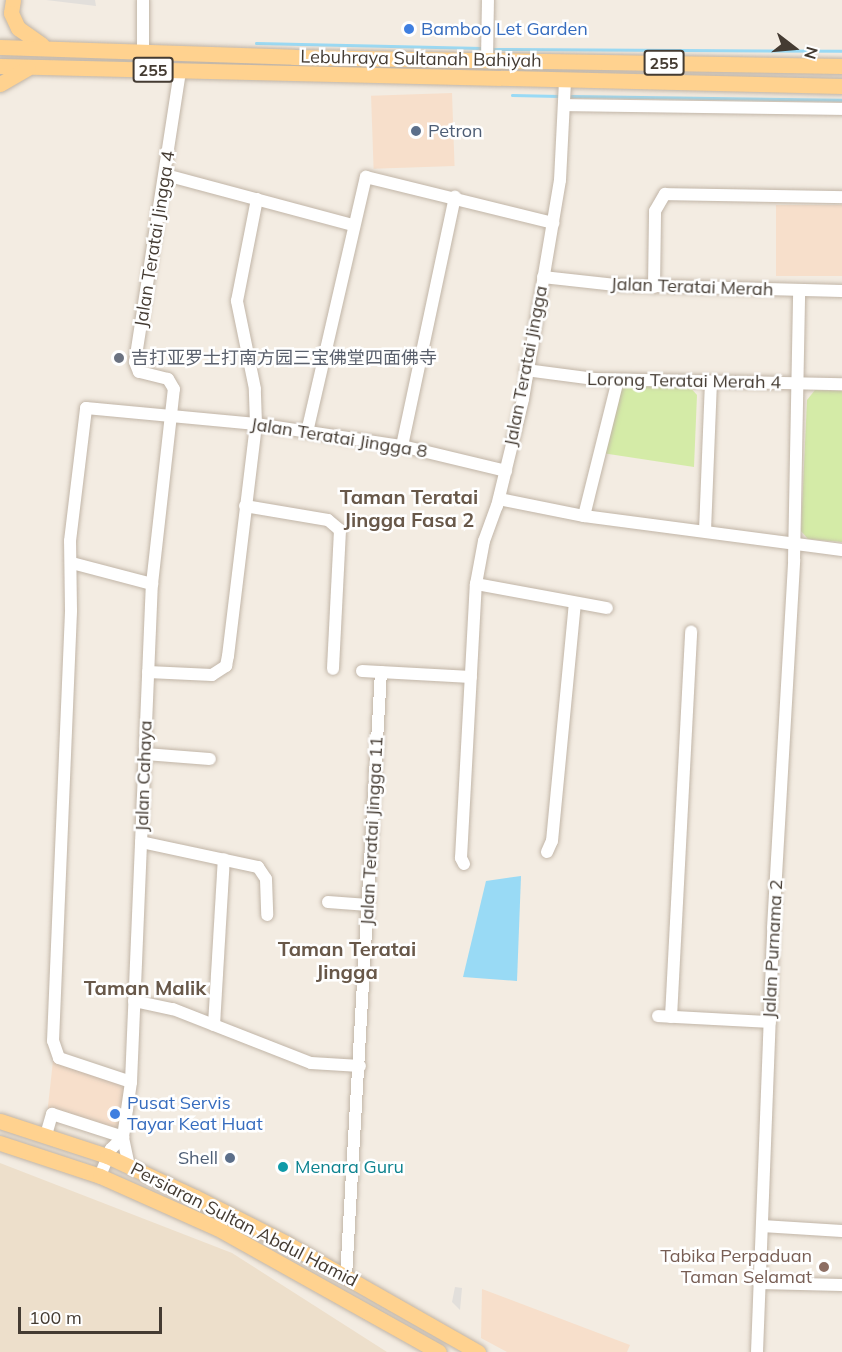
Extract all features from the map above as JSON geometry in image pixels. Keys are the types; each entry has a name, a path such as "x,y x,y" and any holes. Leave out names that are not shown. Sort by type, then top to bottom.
{"main road":[{"path":"0,65 12,0"},
{"path":"12,0 11,13 18,28 28,39 57,48"},
{"name":"Lebuhraya Sultanah Bahiyah","path":"2,47 294,57 842,66"},
{"path":"294,57 353,66 356,77"},
{"path":"374,57 375,66 381,69 452,72 486,78"},
{"name":"Lebuhraya Sultanah Bahiyah","path":"0,65 356,77 842,86"},
{"path":"0,84 27,68 40,67"},
{"name":"Persiaran Sultan Abdul Hamid","path":"0,1121 107,1156 129,1166 286,1243 478,1352"},
{"name":"Persiaran Sultan Abdul Hamid","path":"0,1143 100,1176 217,1228 440,1352"}],"street":[{"path":"143,0 143,52"},
{"path":"487,61 488,0"},
{"name":"Jalan Teratai Jingga 4","path":"171,416 173,383 139,372 135,362 166,175 180,71"},
{"name":"Jalan Teratai Jingga","path":"464,864 461,858 476,584 484,541 499,499 524,399 526,370 560,180 565,80"},
{"path":"564,105 842,109"},
{"path":"166,175 353,225"},
{"path":"307,432 353,225 366,177 455,197 553,223"},
{"path":"654,287 655,211 665,194 842,197"},
{"path":"402,446 455,197"},
{"path":"148,672 212,675 226,666 256,424 255,389 237,302 257,199"},
{"name":"Jalan Teratai Merah","path":"543,277 654,287 842,291"},
{"name":"Jalan Purnama 2","path":"757,1352 770,1022 794,546 799,290"},
{"name":"Lorong Teratai Merah 4","path":"526,370 618,380 842,384"},
{"path":"584,516 618,380"},
{"path":"705,531 711,382"},
{"name":"Jalan Teratai Jingga 8","path":"72,563 70,541 86,408 256,424 402,446 506,471"},
{"name":"Jalan Cahaya","path":"129,1166 123,1137 130,1083 152,584 171,416"},
{"path":"499,499 584,516 705,531 794,546 842,550"},
{"path":"245,506 328,520 340,530 333,669"},
{"path":"130,1083 59,1058 53,1041 72,563 152,584"},
{"path":"476,584 575,604 607,608"},
{"path":"547,852 552,841 575,604"},
{"path":"671,1017 691,632"},
{"path":"362,670 471,677"},
{"name":"Jalan Teratai Jingga 11","path":"346,1277 381,672"},
{"path":"144,754 210,759"},
{"path":"141,842 258,867 264,872 267,915"},
{"path":"214,1025 224,859"},
{"path":"328,902 368,905"},
{"path":"134,1001 173,1009 311,1063 360,1066"},
{"path":"658,1016 770,1022"},
{"path":"46,1135 52,1114 123,1137 107,1156 100,1176"},
{"path":"762,1226 842,1231"},
{"path":"759,1283 842,1285"}],"shaded area":[{"path":"46,0 95,0 96,6"},
{"path":"452,93 455,166 374,169 371,96"},
{"path":"776,205 842,205 842,276 776,276"},
{"path":"53,1061 133,1088 129,1143 47,1115"},
{"path":"0,1163 232,1253 387,1352 0,1352"},
{"path":"455,1287 462,1288 460,1310 452,1302"},
{"path":"482,1289 630,1345 627,1352 507,1352 481,1338"}],"green space":[{"path":"620,385 688,385 697,395 694,467 602,453"},
{"path":"815,390 842,391 842,542 808,539 801,531 807,400"}],"water":[{"path":"521,876 517,981 463,977 486,881"}],"waterway":[{"path":"256,43 481,48"},
{"path":"493,49 842,51"},
{"path":"512,95 559,96"},
{"path":"571,96 842,100"}],"place":[{"name":"Bamboo Let Garden","path":"409,29"},
{"name":"Petron","path":"416,131"},
{"name":"吉打亚罗士打南方园三宝佛堂四面佛寺","path":"119,358"},
{"name":"Pusat Servis Tayar Keat Huat","path":"115,1114"},
{"name":"Shell","path":"230,1158"},
{"name":"Menara Guru","path":"283,1167"},
{"name":"Tabika Perpaduan Taman Selamat","path":"824,1267"}],"district":[{"name":"Taman Teratai Jingga Fasa 2","path":"409,508"},
{"name":"Taman Teratai Jingga","path":"347,960"},
{"name":"Taman Malik","path":"145,987"}]}
